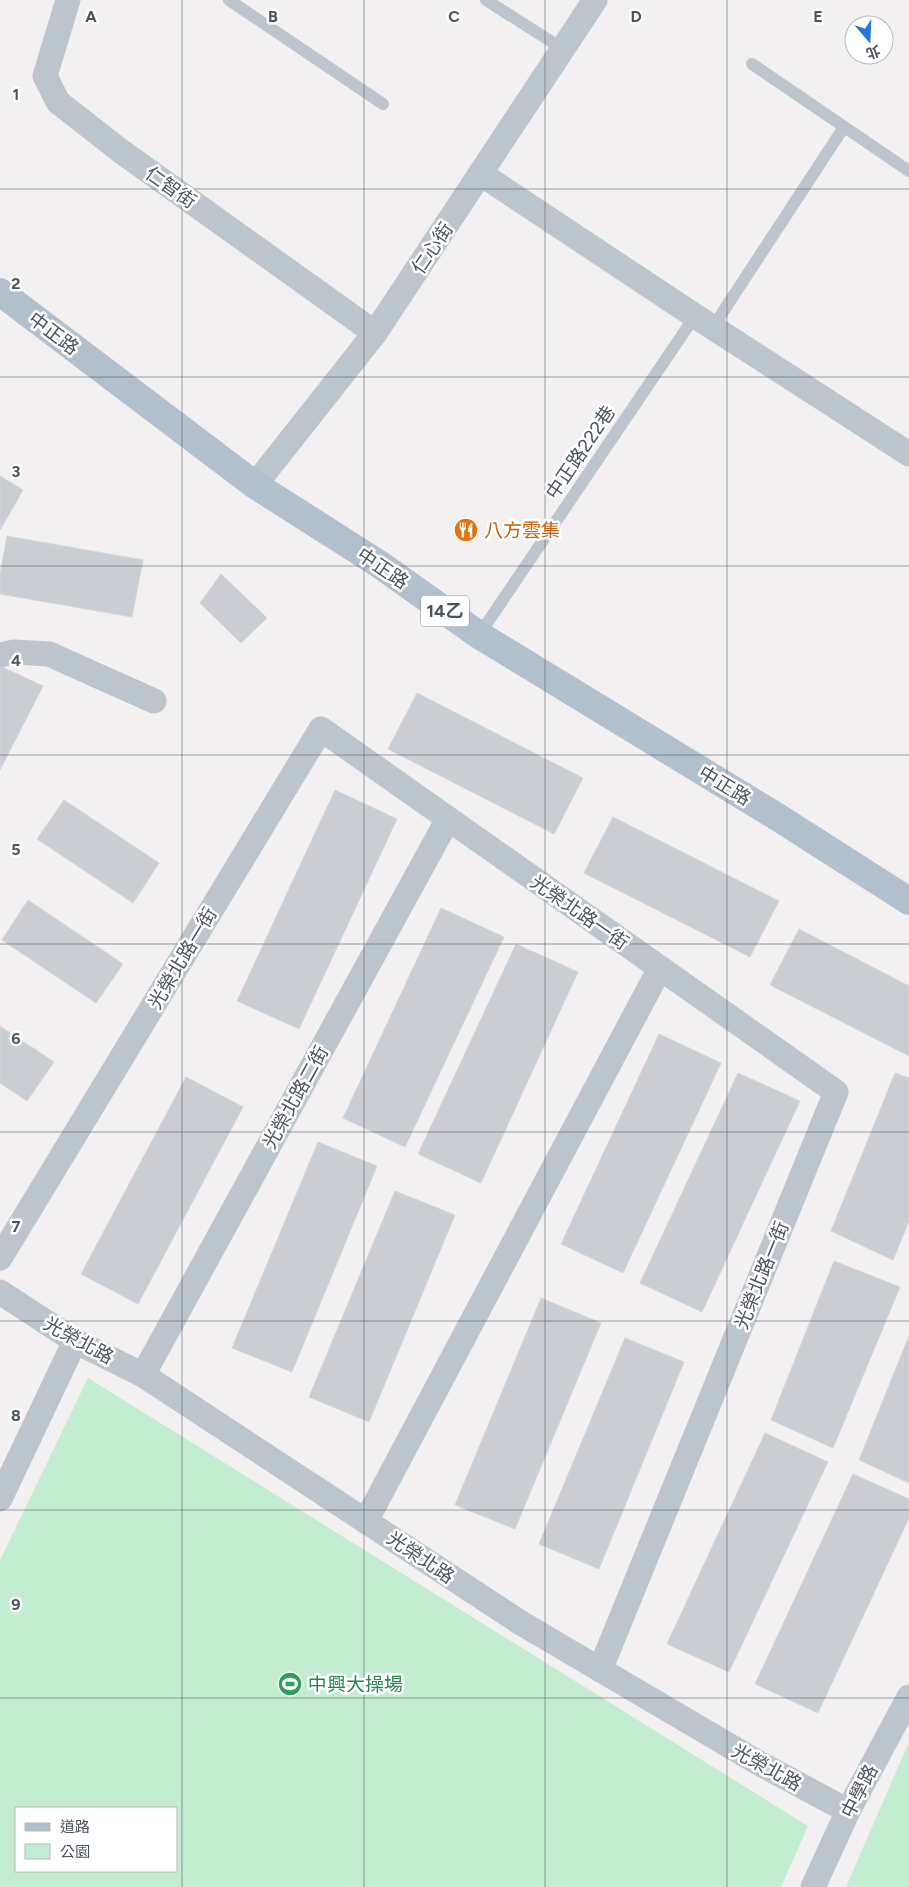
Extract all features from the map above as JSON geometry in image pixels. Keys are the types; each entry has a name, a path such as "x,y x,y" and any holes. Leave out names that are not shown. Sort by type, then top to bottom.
{"main road":[{"name":"中正路","path":"0,292 255,485 378,564 479,635 770,813 909,901"}],"street":[{"name":"仁智街","path":"68,0 45,76 58,102 122,152 375,333"},
{"name":"仁心街","path":"255,485 375,333 595,0"},
{"path":"481,174 704,322 909,454"},
{"path":"0,655 14,652 49,654 154,701"},
{"name":"光榮北路一街","path":"0,1258 321,729 836,1092 600,1670"},
{"name":"光榮北路二街","path":"143,1375 448,819"},
{"path":"366,1520 660,968"},
{"name":"光榮北路","path":"0,1292 75,1342 143,1375 522,1623 757,1762 848,1811"},
{"path":"0,1499 75,1342"},
{"name":"中學路","path":"813,1887 848,1811 909,1697"}],"lane":[{"path":"230,0 383,104"},
{"path":"486,0 563,49"},
{"path":"752,64 909,171"},
{"name":"中正路222巷","path":"479,635 844,127"}],"green space":[{"name":"中興大操場","path":"88,1378 808,1826 781,1887 0,1887 0,1560"},
{"path":"909,1742 909,1887 846,1887"}],"building":[{"path":"0,476 23,490 0,530"},
{"path":"7,536 143,560 132,617 0,594 0,574"},
{"path":"221,574 267,618 241,643 200,603"},
{"path":"0,666 43,686 0,770"},
{"path":"417,693 583,778 554,834 388,749"},
{"path":"335,790 397,819 299,1029 237,1001"},
{"path":"64,800 159,863 133,903 37,839"},
{"path":"613,817 779,901 750,957 584,873"},
{"path":"28,900 123,964 96,1003 2,940"},
{"path":"441,908 504,937 405,1147 343,1118"},
{"path":"799,929 909,986 909,1056 770,985"},
{"path":"516,944 578,972 481,1183 418,1154"},
{"path":"0,1026 54,1062 27,1101 0,1083"},
{"path":"659,1034 721,1063 623,1273 561,1244"},
{"path":"738,1073 800,1101 702,1312 640,1283"},
{"path":"895,1073 909,1078 909,1221 893,1260 831,1231"},
{"path":"186,1077 243,1107 138,1304 81,1274"},
{"path":"318,1142 377,1166 292,1372 232,1348"},
{"path":"395,1191 455,1215 369,1422 309,1397"},
{"path":"834,1261 900,1287 833,1448 771,1420"},
{"path":"541,1298 601,1323 515,1529 455,1505"},
{"path":"909,1336 909,1483 859,1460"},
{"path":"625,1338 684,1362 599,1569 539,1544"},
{"path":"765,1433 828,1462 729,1672 667,1644"},
{"path":"853,1474 909,1499 909,1518 818,1713 755,1684"}],"place":[{"name":"八方雲集","path":"466,530"},
{"name":"中興大操場","path":"290,1684"}]}
